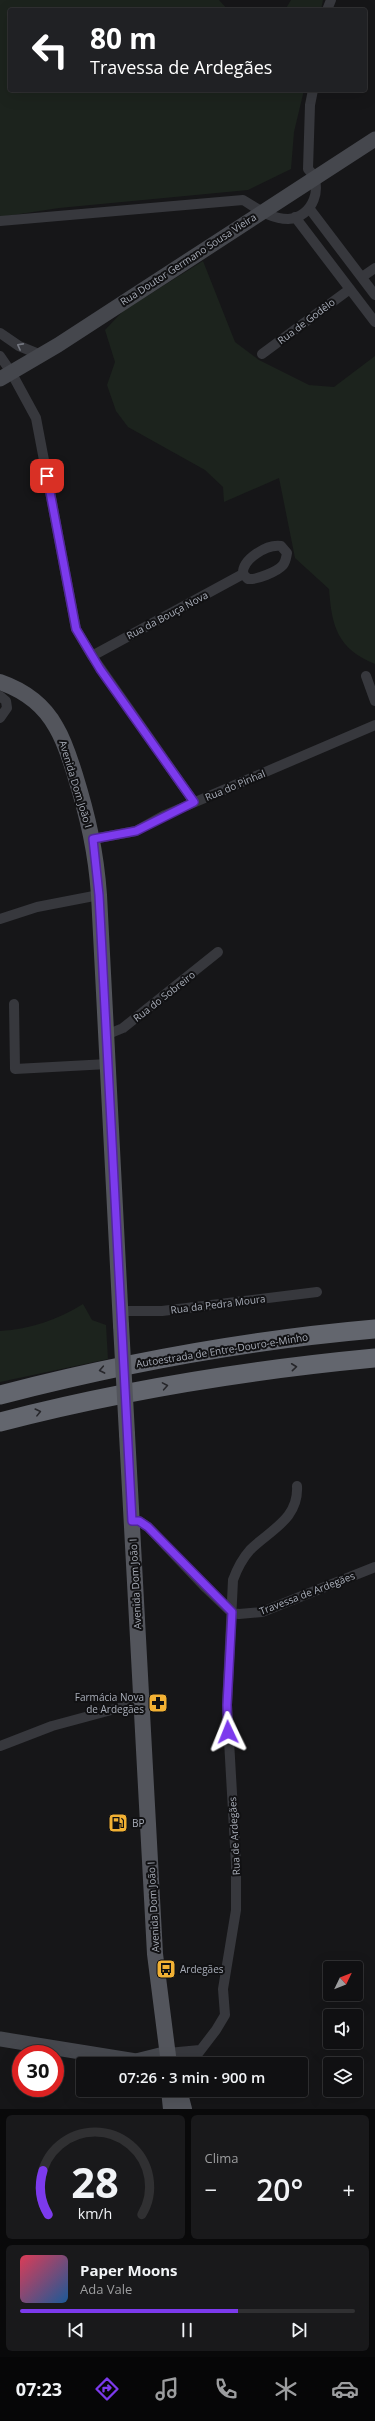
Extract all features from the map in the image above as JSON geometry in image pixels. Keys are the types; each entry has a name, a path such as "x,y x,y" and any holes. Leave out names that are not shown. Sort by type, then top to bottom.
{"highway":[{"name":"Autoestrada de Entre-Douro-e-Minho","path":"0,1394 78,1375 156,1360 290,1339 375,1329"},
{"path":"0,1422 103,1397 201,1379 251,1371 375,1358"}],"main road":[{"name":"Avenida Dom João I","path":"0,682 26,694 42,708 56,726 65,744 93,839 99,895 120,1318 141,1702 148,1800 155,1954 168,2057"},
{"path":"170,2097 171,2109"},
{"path":"181,2097 184,2109"}],"street":[{"path":"0,220 242,200 271,217 289,219 296,217 309,208 317,187 315,176 308,169 310,105 313,92"},
{"name":"Rua Doutor Germano Sousa Vieira","path":"6,375 41,355 315,176 375,139"},
{"path":"309,208 375,295"},
{"path":"296,217 375,322"},
{"path":"362,278 375,268"},
{"name":"Rua de Godêlo","path":"262,354 350,289"},
{"path":"0,333 19,346 41,355"},
{"path":"0,356 6,375 36,418 76,629 92,656 194,802"},
{"name":"Rua da Bouça Nova","path":"92,656 243,574"},
{"path":"366,676 375,701"},
{"path":"0,696 6,701 7,708 0,718"},
{"name":"Rua do Pinhal","path":"93,839 136,831 194,802 375,725"},
{"path":"0,919 37,907 99,895"},
{"name":"Rua do Sobreiro","path":"106,1035 123,1028 218,952"},
{"path":"14,1004 15,1069 108,1064"},
{"name":"Rua da Pedra Moura","path":"120,1318 162,1311 317,1292"},
{"name":"Rua de Ardegães","path":"195,2057 225,2016 223,1989 224,1972 236,1910 236,1864 227,1705 233,1580 238,1567 249,1551 289,1516 297,1496 297,1486"},
{"path":"132,1521 139,1521 148,1527 232,1612"},
{"name":"Travessa de Ardegães","path":"232,1612 246,1614 262,1612 375,1567"},
{"path":"0,1746 52,1726 141,1702"},
{"path":"0,2039 104,2057"},
{"path":"175,2057 200,2050"}],"shaded area":[{"path":"0,0 219,0 226,8 8,8 8,92 304,92 294,132 291,169 248,190 59,208 0,217"},
{"path":"291,0 323,0 321,8 286,8"},
{"path":"203,261 235,342 259,360 309,385 334,387 375,356 375,664 352,651 345,643 339,635 335,625 329,589 295,558 279,478 224,502 223,487 205,470 128,427 116,411 107,385 115,362 105,330 123,311"},
{"path":"83,1304 92,1320 106,1325 108,1359 0,1382 0,1331 43,1323 63,1315"}],"place":[{"name":"Farmácia Nova de Ardegães","path":"158,1703"},
{"name":"BP","path":"118,1823"},
{"name":"Ardegães","path":"166,1969"}],"route":[{"path":"47,476 76,629 100,669 194,802 165,815 136,831 93,839 96,854 99,895 132,1521 139,1521 148,1527 206,1588 232,1612 228,1665 228,1732"}]}
